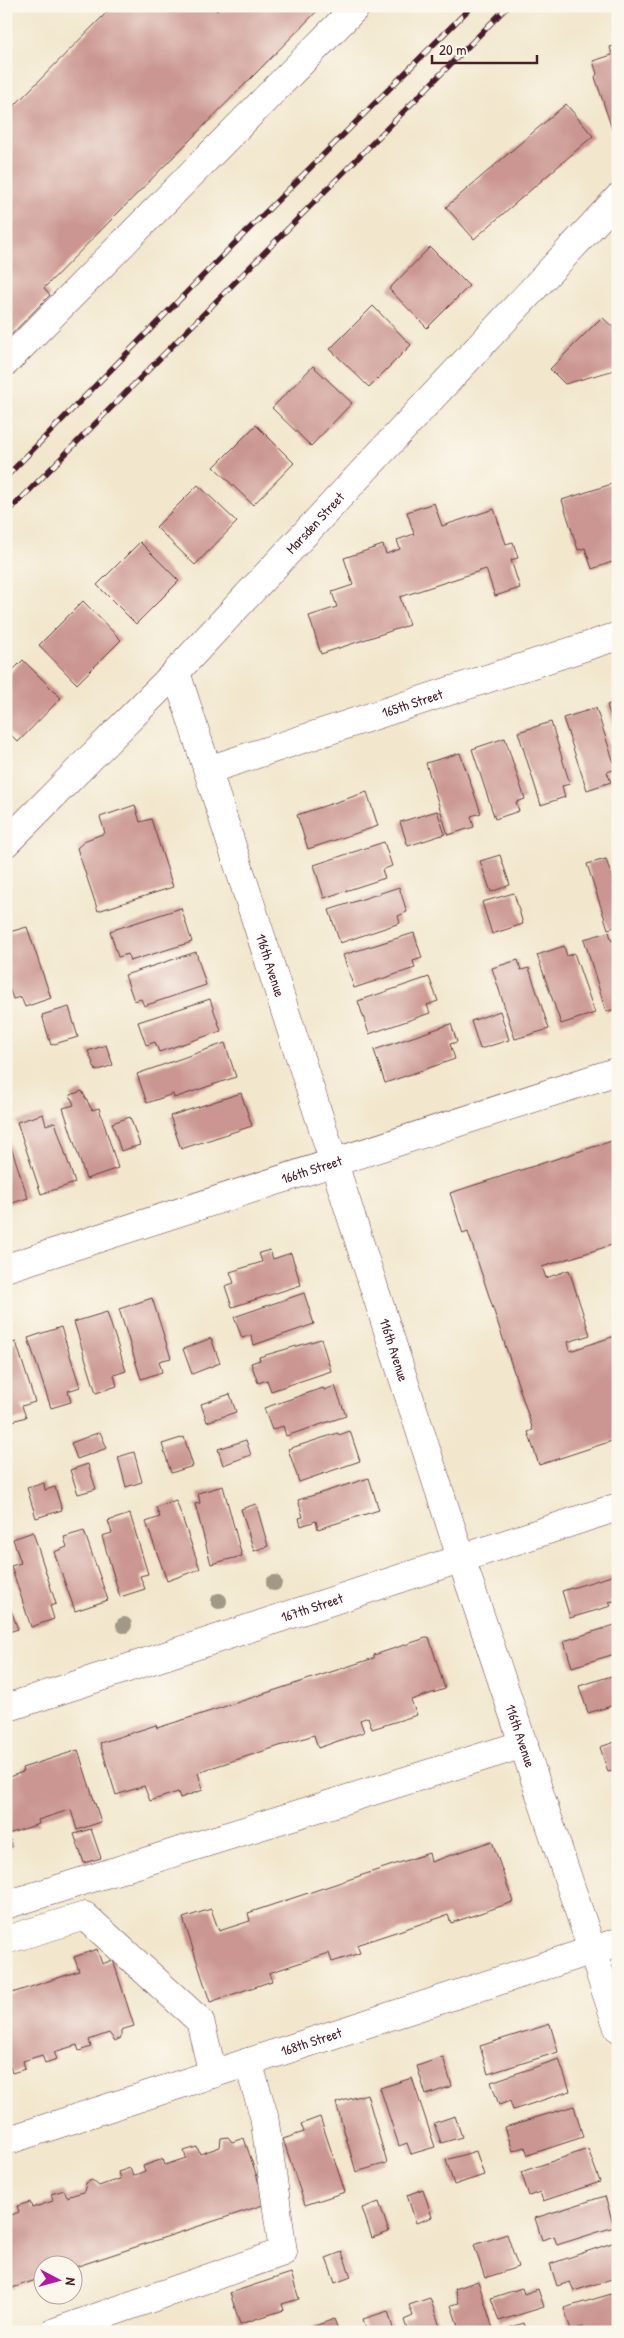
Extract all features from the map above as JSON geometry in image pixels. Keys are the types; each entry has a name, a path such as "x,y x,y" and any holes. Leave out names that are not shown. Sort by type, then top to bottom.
{"street":[{"path":"6,362 357,6"},
{"name":"Marsden Street","path":"6,843 176,672 618,198"},
{"name":"165th Street","path":"208,770 618,636"},
{"name":"116th Avenue","path":"176,672 461,1558 524,1744 605,1946 618,2028"},
{"name":"166th Street","path":"6,1268 618,1071"},
{"name":"167th Street","path":"6,1708 618,1507"},
{"path":"6,1905 524,1744"},
{"path":"6,1940 85,1916 200,2021 213,2074"},
{"name":"168th Street","path":"6,2141 605,1946"},
{"path":"55,2332 283,2252 264,2116 248,2062"}],"building":[{"path":"113,6 172,6 177,11 181,6 212,6 217,11 222,6 322,6 44,288 50,295 6,340 6,114"},
{"path":"618,45 618,127 612,129 595,77 597,74 593,61 612,55 610,47"},
{"path":"566,104 593,136 474,239 446,207"},
{"path":"430,247 469,286 427,328 389,289"},
{"path":"373,306 411,345 369,387 330,349"},
{"path":"602,317 618,332 618,369 565,384 550,369"},
{"path":"313,366 352,403 311,446 272,408"},
{"path":"256,425 294,463 253,505 214,467"},
{"path":"618,482 618,560 592,569 585,548 578,550 562,500"},
{"path":"198,485 237,522 195,565 156,527"},
{"path":"434,503 442,526 494,509 506,544 513,542 518,558 511,560 520,588 495,596 486,569 400,597 409,625 321,654 309,616 337,607 332,592 353,585 344,558 383,545 386,554 400,549 397,540 414,534 407,512"},
{"path":"140,542 179,581 136,624 97,585"},
{"path":"83,601 121,640 77,684 39,645"},
{"path":"23,660 61,698 18,742 6,730 6,677"},
{"path":"618,701 618,736 617,736 607,705"},
{"path":"596,708 616,769 607,772 611,782 587,790 563,718"},
{"path":"551,722 570,784 562,786 565,797 541,805 518,732"},
{"path":"505,738 525,799 516,802 519,811 495,819 472,749"},
{"path":"460,753 481,813 471,816 474,827 448,835 426,763"},
{"path":"367,792 378,826 308,849 297,815"},
{"path":"135,805 140,822 151,819 173,887 98,911 77,848 86,840 105,833 100,817"},
{"path":"437,811 445,834 408,846 400,822"},
{"path":"384,842 392,866 382,870 385,878 324,898 314,865"},
{"path":"500,855 510,885 491,892 480,861"},
{"path":"606,859 618,897 618,926 608,929 587,864"},
{"path":"399,887 407,912 398,916 400,923 340,943 329,910"},
{"path":"514,893 523,924 492,934 482,902"},
{"path":"181,908 192,942 130,961 128,954 118,957 110,931"},
{"path":"27,927 51,998 25,1007 21,997 13,999 6,979 6,933"},
{"path":"609,932 612,941 618,939 618,1008 606,1012 584,939"},
{"path":"414,933 422,958 413,961 415,968 354,988 343,955"},
{"path":"564,946 567,956 574,953 595,1013 561,1024 537,955"},
{"path":"196,952 206,985 144,1006 141,999 134,1001 125,975"},
{"path":"518,960 521,970 529,968 549,1029 515,1039 492,968"},
{"path":"429,977 438,1001 427,1005 430,1013 369,1034 358,1001"},
{"path":"210,999 221,1031 159,1052 155,1042 146,1045 138,1022"},
{"path":"69,1007 78,1037 51,1045 42,1015"},
{"path":"500,1011 509,1040 480,1049 471,1021"},
{"path":"451,1024 457,1042 450,1044 455,1059 385,1083 374,1050"},
{"path":"225,1043 236,1077 174,1098 173,1094 147,1103 137,1074"},
{"path":"106,1045 113,1065 96,1071 88,1051"},
{"path":"82,1091 92,1110 99,1108 118,1168 86,1179 63,1108 74,1105 70,1095"},
{"path":"241,1093 252,1126 181,1149 170,1116"},
{"path":"43,1114 46,1125 55,1122 75,1183 41,1194 17,1122"},
{"path":"130,1117 140,1145 121,1151 112,1123"},
{"path":"6,1138 8,1138 28,1198 6,1205"},
{"path":"618,1139 618,1243 542,1267 546,1278 569,1270 590,1335 568,1342 570,1351 618,1335 618,1439 539,1465 528,1432 533,1430 468,1232 463,1234 450,1193"},
{"path":"270,1250 273,1259 291,1253 301,1285 232,1307 225,1286 234,1283 230,1272 262,1262 259,1253"},
{"path":"304,1293 314,1324 254,1345 251,1335 242,1338 234,1317"},
{"path":"152,1298 171,1358 159,1361 162,1372 141,1379 119,1309"},
{"path":"107,1312 126,1371 114,1375 117,1386 96,1393 74,1322"},
{"path":"61,1327 80,1387 68,1391 71,1402 51,1408 28,1338"},
{"path":"211,1338 220,1363 192,1374 183,1349"},
{"path":"321,1339 331,1371 271,1391 267,1380 258,1383 251,1363 260,1360 259,1357"},
{"path":"16,1342 35,1402 22,1406 26,1417 6,1423 6,1345"},
{"path":"335,1386 346,1416 286,1436 283,1426 272,1430 264,1408 323,1388 324,1390"},
{"path":"230,1394 236,1412 207,1422 201,1404"},
{"path":"350,1431 360,1461 299,1482 288,1449"},
{"path":"100,1432 107,1448 77,1459 71,1443"},
{"path":"184,1437 193,1466 171,1473 162,1444"},
{"path":"246,1440 251,1455 223,1465 218,1449"},
{"path":"134,1452 142,1482 126,1487 118,1457"},
{"path":"88,1464 96,1489 78,1494 70,1470"},
{"path":"369,1478 379,1510 318,1529 316,1521 301,1526 299,1518 303,1517 298,1500"},
{"path":"44,1483 45,1490 55,1487 62,1510 36,1518 27,1488"},
{"path":"223,1486 242,1556 211,1564 195,1504 200,1503 198,1493"},
{"path":"176,1500 200,1569 167,1581 146,1522 160,1517 156,1507"},
{"path":"256,1504 268,1546 254,1551 241,1509"},
{"path":"130,1514 148,1574 140,1576 145,1589 120,1597 102,1536 112,1533 108,1521"},
{"path":"84,1531 108,1600 75,1611 54,1552 67,1547 64,1537"},
{"path":"33,1532 56,1604 50,1606 54,1619 31,1627 11,1566 21,1563 13,1539"},
{"path":"618,1574 618,1600 609,1602 611,1606 570,1618 562,1591"},
{"path":"6,1597 18,1629 6,1633"},
{"path":"618,1624 618,1653 572,1667 564,1641"},
{"path":"429,1637 445,1689 411,1700 417,1715 372,1729 368,1717 360,1720 364,1732 318,1748 314,1735 201,1771 198,1773 203,1790 180,1798 178,1792 150,1801 144,1786 116,1795 100,1743 156,1725 157,1728 211,1711 374,1658 374,1655"},
{"path":"618,1674 618,1704 588,1713 579,1686"},
{"path":"618,1741 618,1769 608,1772 600,1747"},
{"path":"78,1750 101,1822 77,1830 71,1810 66,1811 38,1820 39,1824 8,1834 12,1847 6,1849 6,1778 23,1772 22,1768"},
{"path":"91,1829 101,1858 84,1863 74,1834"},
{"path":"492,1841 513,1902 451,1923 448,1915 359,1944 357,1945 360,1953 332,1962 329,1953 269,1973 272,1981 210,2002 183,1918 211,1909 219,1931 250,1921 248,1913 429,1853 431,1862"},
{"path":"97,1949 102,1964 113,1960 134,2026 121,2030 121,2038 115,2041 109,2033 89,2040 91,2047 79,2051 77,2045 54,2052 57,2059 45,2063 42,2055 23,2061 25,2069 12,2073 10,2066 6,2067 6,1995 79,1971 74,1957"},
{"path":"550,2024 558,2052 488,2074 480,2046"},
{"path":"443,2057 452,2086 426,2095 417,2066"},
{"path":"559,2059 570,2091 513,2110 510,2101 499,2105 491,2082"},
{"path":"412,2078 435,2147 411,2154 407,2143 399,2146 380,2088"},
{"path":"367,2094 387,2163 356,2172 336,2103"},
{"path":"574,2106 583,2137 528,2155 525,2147 513,2151 505,2127"},
{"path":"455,2116 462,2137 441,2143 434,2123"},
{"path":"320,2117 345,2192 305,2205 283,2139 304,2132 301,2124"},
{"path":"228,2137 232,2142 244,2138 266,2204 82,2265 82,2256 32,2256 32,2281 6,2290 6,2217 19,2212 17,2206 30,2202 32,2208 53,2201 51,2194 64,2190 67,2197 84,2192 86,2183 92,2180 99,2186 120,2179 118,2172 130,2168 133,2176 145,2171 143,2166 163,2159 165,2165 186,2158 184,2151 197,2147 200,2154 220,2147 221,2138"},
{"path":"588,2149 600,2182 543,2201 540,2192 529,2196 521,2172"},
{"path":"476,2151 484,2175 454,2185 446,2160"},
{"path":"423,2189 432,2217 416,2223 407,2195"},
{"path":"605,2196 614,2227 557,2245 554,2236 542,2240 535,2218"},
{"path":"379,2202 389,2232 372,2238 362,2208"},
{"path":"507,2234 518,2267 485,2278 474,2245"},
{"path":"618,2241 618,2277 574,2291 570,2282 557,2286 550,2264"},
{"path":"342,2252 351,2277 335,2283 326,2258"},
{"path":"291,2273 299,2299 282,2304 284,2310 240,2324 230,2293"},
{"path":"478,2281 494,2332 460,2332 451,2305 459,2303 455,2289"},
{"path":"522,2288 524,2294 538,2289 544,2307 499,2321 491,2298"},
{"path":"618,2292 618,2325 593,2332 585,2332 583,2327 571,2330 564,2308"},
{"path":"430,2298 442,2332 408,2332 404,2320 413,2316 409,2305"},
{"path":"388,2311 394,2332 367,2332 363,2319"},
{"path":"334,2319 339,2332 305,2332 304,2330"},
{"path":"524,2323 527,2332 504,2332 503,2330"}],"railway":[{"path":"6,477 230,248 472,6"},
{"path":"6,514 508,6"}]}
